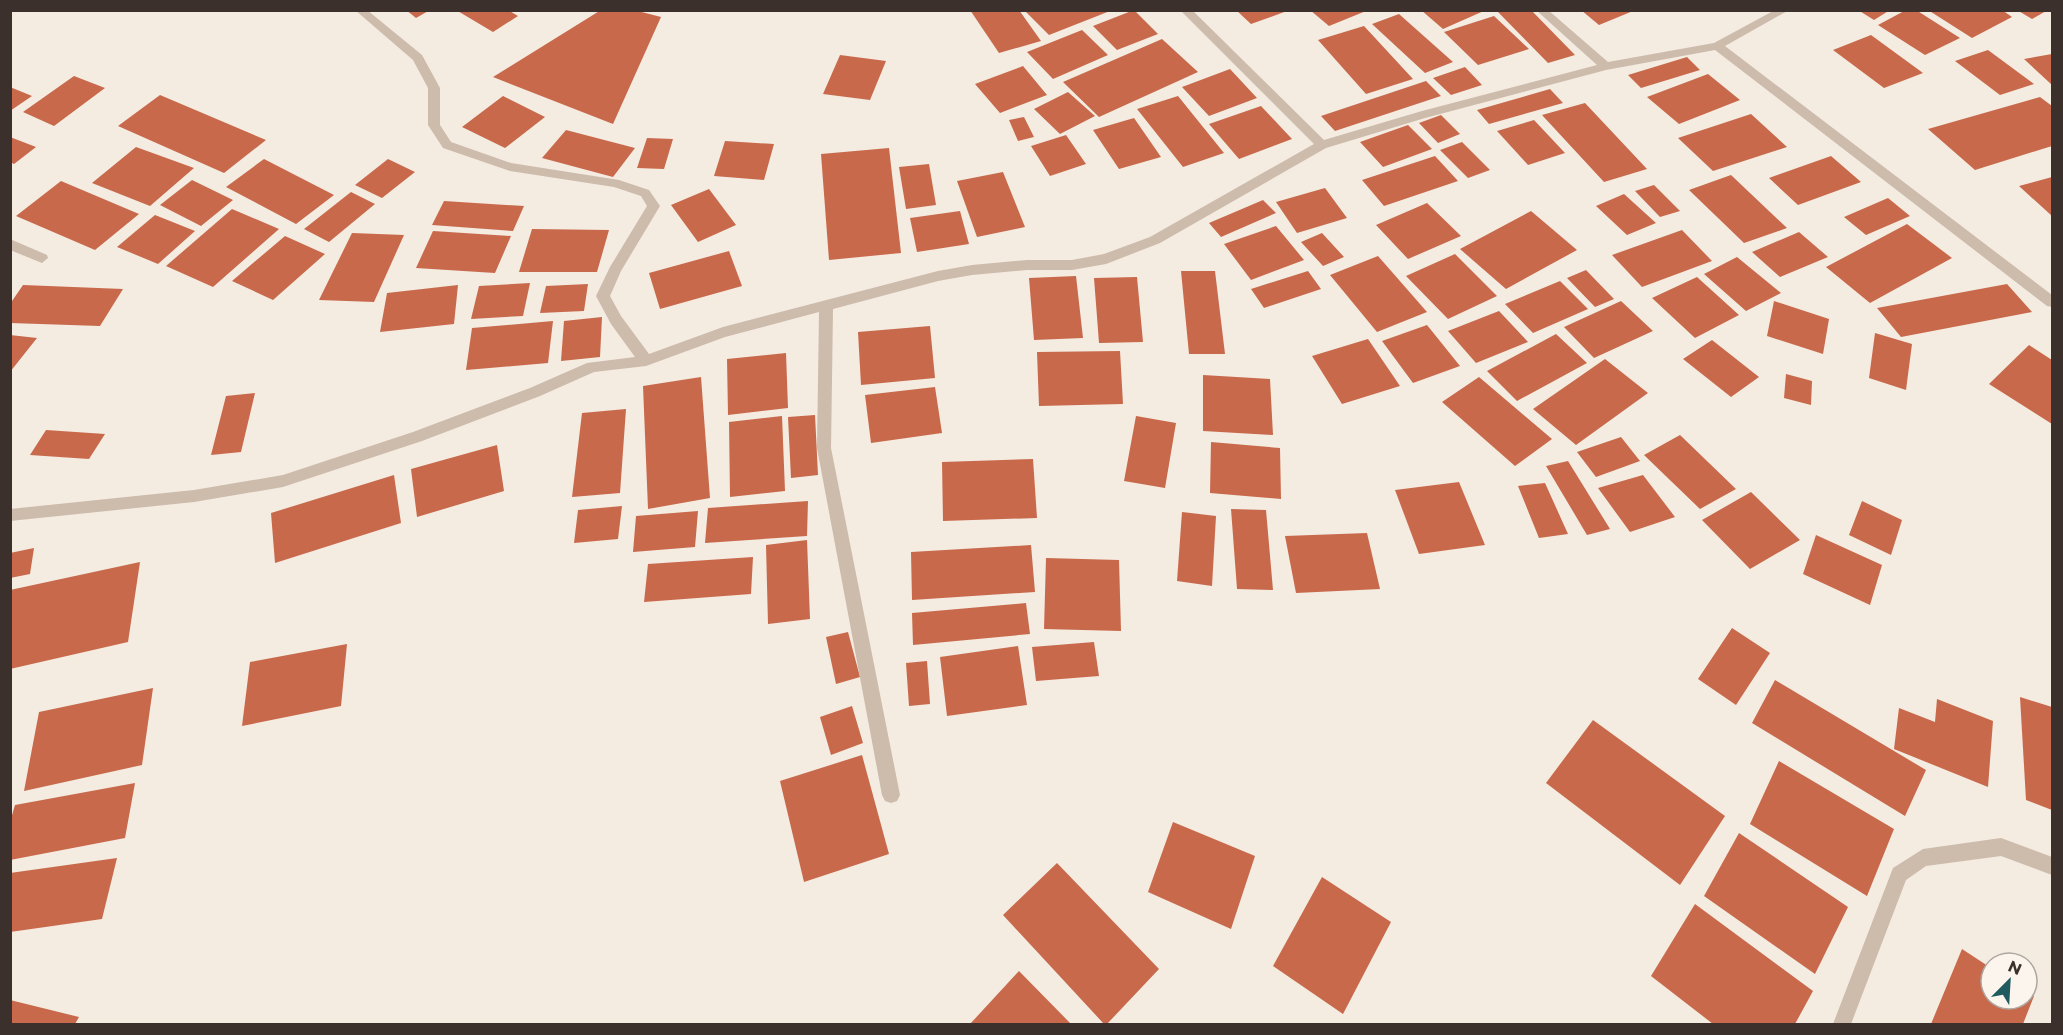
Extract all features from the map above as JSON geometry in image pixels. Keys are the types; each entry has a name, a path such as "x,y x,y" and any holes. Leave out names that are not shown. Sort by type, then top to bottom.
{"street":[{"path":"360,10 418,58 434,88 434,125 447,145 510,167 615,183 645,193 654,206 615,270 603,296 616,320 646,361"},
{"path":"1185,10 1322,145"},
{"path":"1540,10 1606,66"},
{"path":"10,514 194,496 283,481 417,437 535,392 592,367 646,361 723,332 972,270 1027,265 1072,265 1106,259 1155,240 1322,145 1422,115 1606,66 1717,46 1784,10"},
{"path":"1717,46 2052,302"},
{"path":"10,244 42,258"},
{"path":"826,305 825,448 891,795"},
{"path":"1842,1024 1899,874 1923,858 2001,847 2052,866"}],"building":[{"path":"406,10 430,10 416,18"},
{"path":"456,10 508,10 518,16 493,32"},
{"path":"601,10 634,10 661,17 613,124 493,77"},
{"path":"970,10 1019,10 1041,41 999,53"},
{"path":"1024,10 1110,10 1110,11 1049,35"},
{"path":"1134,10 1158,34 1117,50 1093,26"},
{"path":"1236,10 1287,10 1287,11 1251,24"},
{"path":"1310,10 1366,10 1366,11 1329,26"},
{"path":"1421,10 1486,10 1443,29"},
{"path":"1531,10 1575,55 1548,63 1498,12"},
{"path":"1581,10 1633,10 1633,11 1599,25"},
{"path":"1858,10 1890,10 1874,20"},
{"path":"1906,10 1916,10 1960,38 1925,55 1878,25"},
{"path":"1928,10 2002,10 2012,17 1972,38"},
{"path":"2017,10 2048,10 2032,19"},
{"path":"1399,14 1453,62 1425,73 1372,24"},
{"path":"1494,16 1529,49 1478,65 1444,32"},
{"path":"1364,26 1413,79 1366,94 1318,40"},
{"path":"1082,30 1108,55 1053,79 1027,52"},
{"path":"1871,35 1923,73 1884,88 1833,50"},
{"path":"1162,39 1198,72 1099,117 1063,82"},
{"path":"1988,50 2034,84 2000,95 1955,61"},
{"path":"2052,54 2052,85 2024,59"},
{"path":"840,55 886,61 870,100 823,94"},
{"path":"1687,57 1700,70 1641,88 1628,75"},
{"path":"1023,66 1047,95 1000,113 975,84"},
{"path":"1465,67 1482,85 1451,95 1433,78"},
{"path":"1230,69 1257,98 1209,116 1182,87"},
{"path":"1708,74 1740,100 1679,124 1647,97"},
{"path":"74,76 105,88 54,126 23,112"},
{"path":"1426,81 1441,96 1335,131 1321,116"},
{"path":"10,87 32,96 10,111"},
{"path":"1550,89 1563,103 1489,124 1477,110"},
{"path":"1068,92 1095,116 1060,134 1034,109"},
{"path":"160,95 266,140 224,173 118,126"},
{"path":"503,96 545,117 505,148 462,127"},
{"path":"1178,96 1224,153 1183,167 1137,109"},
{"path":"2040,97 2052,106 2052,146 1975,170 1928,129"},
{"path":"1585,103 1647,169 1604,182 1542,115"},
{"path":"1261,106 1292,139 1239,159 1209,124"},
{"path":"1751,114 1787,147 1713,171 1678,138"},
{"path":"1441,115 1460,134 1438,143 1419,123"},
{"path":"1024,117 1034,137 1018,141 1009,120"},
{"path":"1134,118 1161,157 1119,169 1093,130"},
{"path":"1534,120 1565,153 1528,165 1497,131"},
{"path":"1408,125 1432,149 1383,167 1360,142"},
{"path":"566,130 635,148 613,177 542,158"},
{"path":"1066,135 1086,164 1050,176 1031,146"},
{"path":"10,137 36,147 14,164 10,162"},
{"path":"647,138 673,139 664,169 637,168"},
{"path":"725,141 774,144 764,180 714,176"},
{"path":"1462,142 1490,170 1468,178 1440,150"},
{"path":"136,147 194,168 150,206 92,183"},
{"path":"889,148 901,253 829,260 821,154"},
{"path":"1435,156 1458,181 1384,206 1362,180"},
{"path":"1831,156 1861,182 1798,205 1769,178"},
{"path":"264,159 334,195 296,224 226,187"},
{"path":"388,159 415,172 382,198 355,185"},
{"path":"929,164 936,205 906,209 899,167"},
{"path":"1003,172 1025,227 977,237 957,181"},
{"path":"1731,175 1787,228 1744,243 1689,190"},
{"path":"2052,177 2052,216 2019,186"},
{"path":"192,180 233,200 201,226 160,205"},
{"path":"61,181 139,214 95,250 16,216"},
{"path":"1654,185 1680,211 1660,217 1635,191"},
{"path":"1325,188 1347,218 1297,233 1276,202"},
{"path":"709,189 736,225 698,242 671,205"},
{"path":"351,192 375,204 329,242 304,229"},
{"path":"1624,194 1656,223 1627,235 1596,206"},
{"path":"1888,198 1910,216 1866,235 1844,217"},
{"path":"1263,200 1276,213 1221,237 1209,223"},
{"path":"444,201 524,206 513,231 432,225"},
{"path":"1427,203 1461,236 1408,259 1376,225"},
{"path":"232,209 279,229 213,287 166,266"},
{"path":"960,211 969,244 917,252 910,218"},
{"path":"1531,211 1577,250 1506,289 1460,249"},
{"path":"155,215 195,231 158,264 117,247"},
{"path":"1907,224 1952,258 1870,303 1826,267"},
{"path":"1276,226 1304,260 1251,280 1224,244"},
{"path":"532,229 609,230 597,272 519,272"},
{"path":"1682,230 1712,261 1642,287 1612,255"},
{"path":"433,231 511,236 495,273 416,268"},
{"path":"1799,232 1828,257 1780,277 1752,252"},
{"path":"352,233 404,235 374,302 319,300"},
{"path":"1322,233 1344,257 1323,266 1301,242"},
{"path":"285,236 325,254 273,300 232,281"},
{"path":"729,251 742,286 660,309 649,273"},
{"path":"1455,254 1497,296 1448,319 1406,276"},
{"path":"1378,256 1427,312 1377,332 1330,275"},
{"path":"1737,257 1781,293 1746,311 1704,274"},
{"path":"1586,270 1614,299 1595,307 1567,278"},
{"path":"1181,271 1215,271 1225,354 1189,354"},
{"path":"1308,271 1321,289 1264,308 1251,289"},
{"path":"1076,276 1083,338 1034,340 1029,278"},
{"path":"1137,277 1143,342 1099,343 1094,278"},
{"path":"1697,277 1739,315 1695,338 1652,298"},
{"path":"1560,281 1588,309 1533,333 1505,304"},
{"path":"530,283 523,316 471,319 479,286"},
{"path":"588,284 584,311 540,313 546,286"},
{"path":"2007,284 2032,312 1901,337 1877,308"},
{"path":"23,285 123,289 100,326 10,323 10,304"},
{"path":"458,285 454,324 380,332 387,293"},
{"path":"1621,301 1653,331 1594,358 1564,327"},
{"path":"1774,301 1829,319 1823,354 1767,336"},
{"path":"1499,311 1528,342 1476,363 1448,331"},
{"path":"602,317 600,357 561,361 564,321"},
{"path":"553,321 548,363 466,370 472,328"},
{"path":"1427,325 1460,366 1413,383 1382,341"},
{"path":"930,326 935,378 861,385 858,332"},
{"path":"1875,333 1912,344 1906,390 1869,378"},
{"path":"1556,334 1587,363 1517,401 1487,371"},
{"path":"10,335 37,338 10,372"},
{"path":"1368,339 1400,386 1342,404 1312,356"},
{"path":"1712,340 1759,377 1731,397 1683,359"},
{"path":"2029,345 2052,360 2052,424 1989,384"},
{"path":"1120,351 1123,404 1039,406 1037,352"},
{"path":"786,353 788,408 728,415 727,359"},
{"path":"1605,359 1648,393 1576,445 1533,409"},
{"path":"1786,374 1812,381 1811,405 1784,398"},
{"path":"1203,375 1270,379 1273,435 1203,431"},
{"path":"701,377 710,498 648,509 643,386"},
{"path":"1479,377 1552,439 1515,466 1442,402"},
{"path":"935,387 942,433 871,443 865,395"},
{"path":"255,393 241,452 211,455 226,396"},
{"path":"626,409 620,493 572,497 582,413"},
{"path":"815,415 818,475 791,478 788,417"},
{"path":"782,416 785,491 730,497 729,422"},
{"path":"1136,416 1176,423 1165,488 1124,481"},
{"path":"46,430 105,434 89,459 30,455"},
{"path":"1680,435 1736,489 1700,509 1644,455"},
{"path":"1621,437 1640,461 1596,477 1577,452"},
{"path":"1211,442 1280,448 1281,499 1210,493"},
{"path":"497,445 504,491 417,517 411,469"},
{"path":"1033,459 1037,518 943,521 942,462"},
{"path":"1568,461 1610,529 1587,535 1546,466"},
{"path":"394,475 401,523 275,563 271,513"},
{"path":"1643,475 1675,517 1630,532 1598,488"},
{"path":"1459,482 1485,545 1419,554 1395,490"},
{"path":"1545,483 1568,534 1539,538 1518,486"},
{"path":"1751,492 1800,540 1750,569 1702,520"},
{"path":"808,501 807,536 705,543 708,508"},
{"path":"1862,501 1902,520 1891,555 1849,535"},
{"path":"622,506 618,539 574,543 578,510"},
{"path":"1231,509 1266,510 1273,590 1237,589"},
{"path":"698,511 695,547 633,552 636,516"},
{"path":"1182,512 1216,516 1212,586 1177,581"},
{"path":"1367,533 1380,589 1296,593 1285,536"},
{"path":"1816,535 1882,565 1870,605 1803,574"},
{"path":"807,540 810,619 768,624 766,545"},
{"path":"1031,545 1035,592 912,600 911,552"},
{"path":"34,548 30,574 10,578 10,553"},
{"path":"753,557 751,594 644,602 648,564"},
{"path":"1046,558 1119,560 1121,631 1044,629"},
{"path":"140,562 128,642 10,669 10,590"},
{"path":"1026,603 1030,634 913,645 912,613"},
{"path":"1732,628 1770,653 1736,705 1698,679"},
{"path":"848,632 860,677 836,684 826,637"},
{"path":"1094,642 1099,676 1036,681 1032,647"},
{"path":"347,644 341,706 242,726 250,662"},
{"path":"1018,646 1027,705 947,716 940,657"},
{"path":"927,661 930,704 909,706 906,663"},
{"path":"1775,680 1926,770 1905,816 1752,723"},
{"path":"153,688 142,765 24,791 39,712"},
{"path":"2020,697 2052,707 2052,810 2026,800"},
{"path":"1937,699 1993,721 1988,787 1894,749 1899,708 1935,722"},
{"path":"852,706 863,743 831,755 820,717"},
{"path":"1593,720 1725,816 1680,885 1546,783"},
{"path":"862,755 889,854 804,882 780,781"},
{"path":"1779,761 1894,829 1867,896 1750,824"},
{"path":"135,783 125,838 10,860 10,822 15,805"},
{"path":"1173,822 1255,856 1231,929 1148,892"},
{"path":"1739,833 1848,907 1815,974 1704,896"},
{"path":"117,858 102,919 10,932 10,873"},
{"path":"1057,863 1159,969 1107,1024 1104,1024 1003,915"},
{"path":"1322,877 1391,922 1343,1014 1273,966"},
{"path":"1695,904 1813,991 1795,1024 1713,1024 1651,976"},
{"path":"1962,949 1979,960 1979,1011 2028,1011 2023,1024 1931,1024"},
{"path":"1019,971 1071,1024 970,1024"},
{"path":"10,1000 79,1017 75,1024 10,1024"}]}
